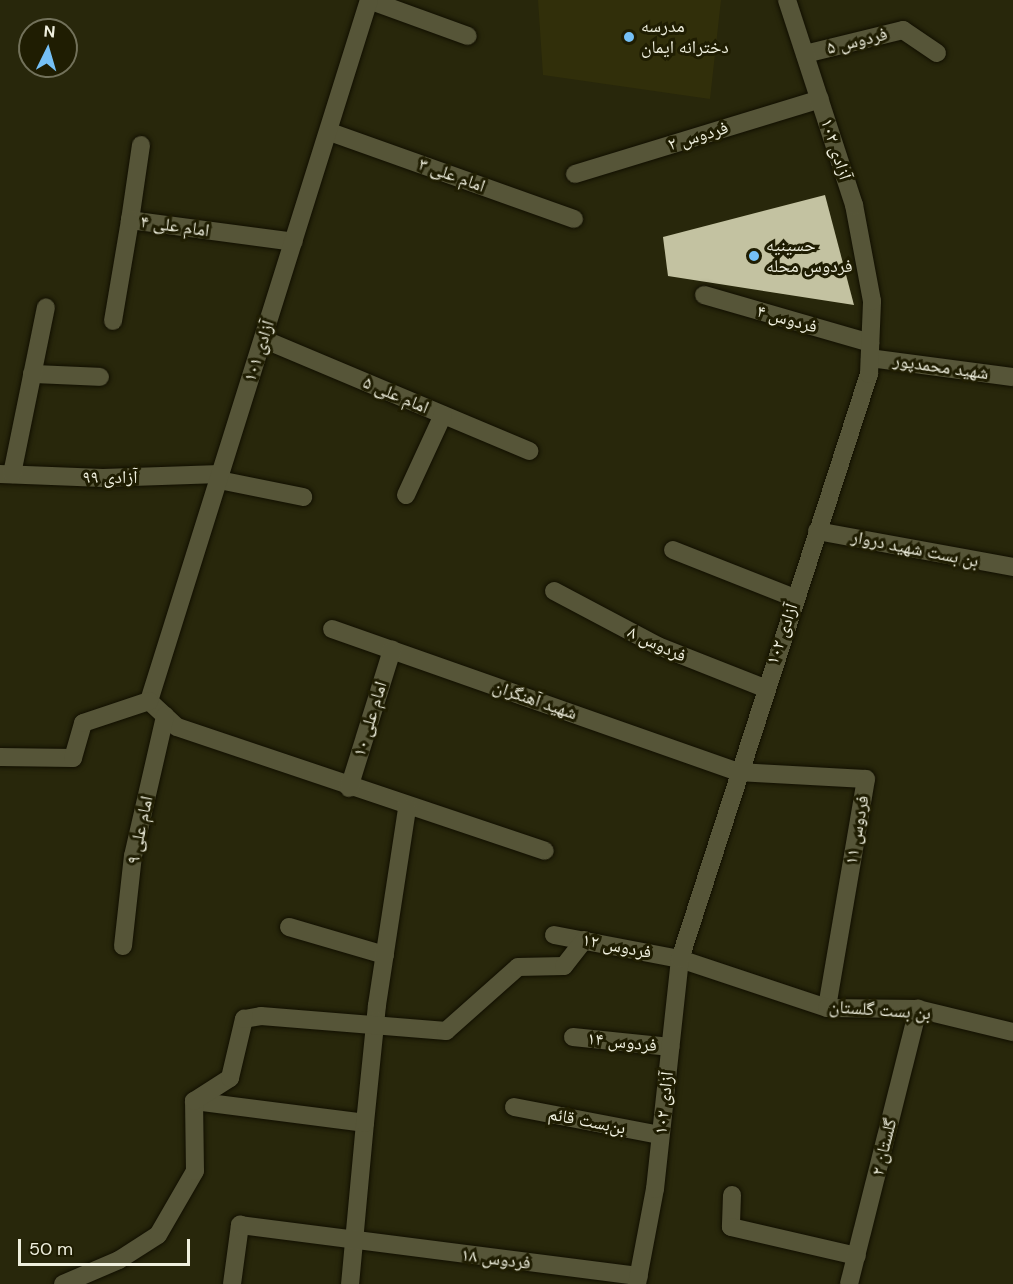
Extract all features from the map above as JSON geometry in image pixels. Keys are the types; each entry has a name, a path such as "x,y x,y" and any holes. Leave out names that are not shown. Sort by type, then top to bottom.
{"street":[{"path":"369,0 468,36"},
{"name":"آزادی ۱۰۱","path":"148,701 330,132 369,0"},
{"name":"آزادی ۱۰۲","path":"638,1280 660,1136 680,958 764,688 869,374 872,301 854,205 787,0"},
{"name":"فردوس ۵","path":"805,54 903,30 937,53"},
{"name":"فردوس ۲","path":"576,174 820,99"},
{"name":"امام علی ۳","path":"330,132 574,219"},
{"name":"امام علی ۴","path":"141,145 130,220 294,242"},
{"path":"113,321 130,220"},
{"name":"فردوس ۴","path":"704,295 870,350"},
{"path":"6,474 32,374 46,307"},
{"name":"امام علی ۵","path":"263,339 529,451"},
{"name":"شهید محمدپور","path":"870,350 1013,377"},
{"path":"32,374 100,377"},
{"path":"406,495 443,415"},
{"name":"آزادی ٩٩","path":"6,474 103,478 219,477 303,497"},
{"name":"بن بست شهید دروار","path":"817,531 1013,567"},
{"path":"673,550 795,598"},
{"name":"فردوس ۸","path":"554,591 658,646 764,688"},
{"name":"شهید آهنگران","path":"332,629 737,772"},
{"name":"امام علی ۱۰","path":"349,788 392,650"},
{"path":"0,757 73,758 83,723 148,701 177,727 407,808 545,851"},
{"name":"امام علی ۹","path":"123,946 134,856 165,716"},
{"name":"فردوس ۱۱","path":"737,772 866,779 827,1008"},
{"path":"350,1284 375,1029 407,808"},
{"path":"289,927 385,955"},
{"name":"فردوس ۱۲","path":"554,935 680,958"},
{"path":"194,1101 230,1078 244,1019 261,1016 375,1029 446,1031 518,967 564,966 584,940"},
{"name":"بن بست گلستان","path":"680,958 827,1008 918,1009 1013,1032"},
{"name":"گلستان ۲","path":"849,1284 918,1009"},
{"name":"فردوس ۱۴","path":"573,1037 670,1047"},
{"path":"194,1101 365,1123"},
{"path":"63,1284 119,1260 158,1235 195,1171 194,1101"},
{"name":"بن‌بست قائم","path":"514,1107 660,1136"},
{"path":"732,1195 731,1227 857,1256"},
{"name":"فردوس ۱۸","path":"232,1284 240,1225 638,1280"}],"shaded area":[{"name":"مدرسه دخترانه ایمان","path":"538,0 721,0 710,99 543,75"}],"building":[{"name":"حسینیه فردوس محله","path":"825,195 854,305 668,276 663,237"}],"place":[{"name":"مدرسه دخترانه ایمان","path":"629,37"},
{"name":"حسینیه فردوس محله","path":"754,256"}]}
